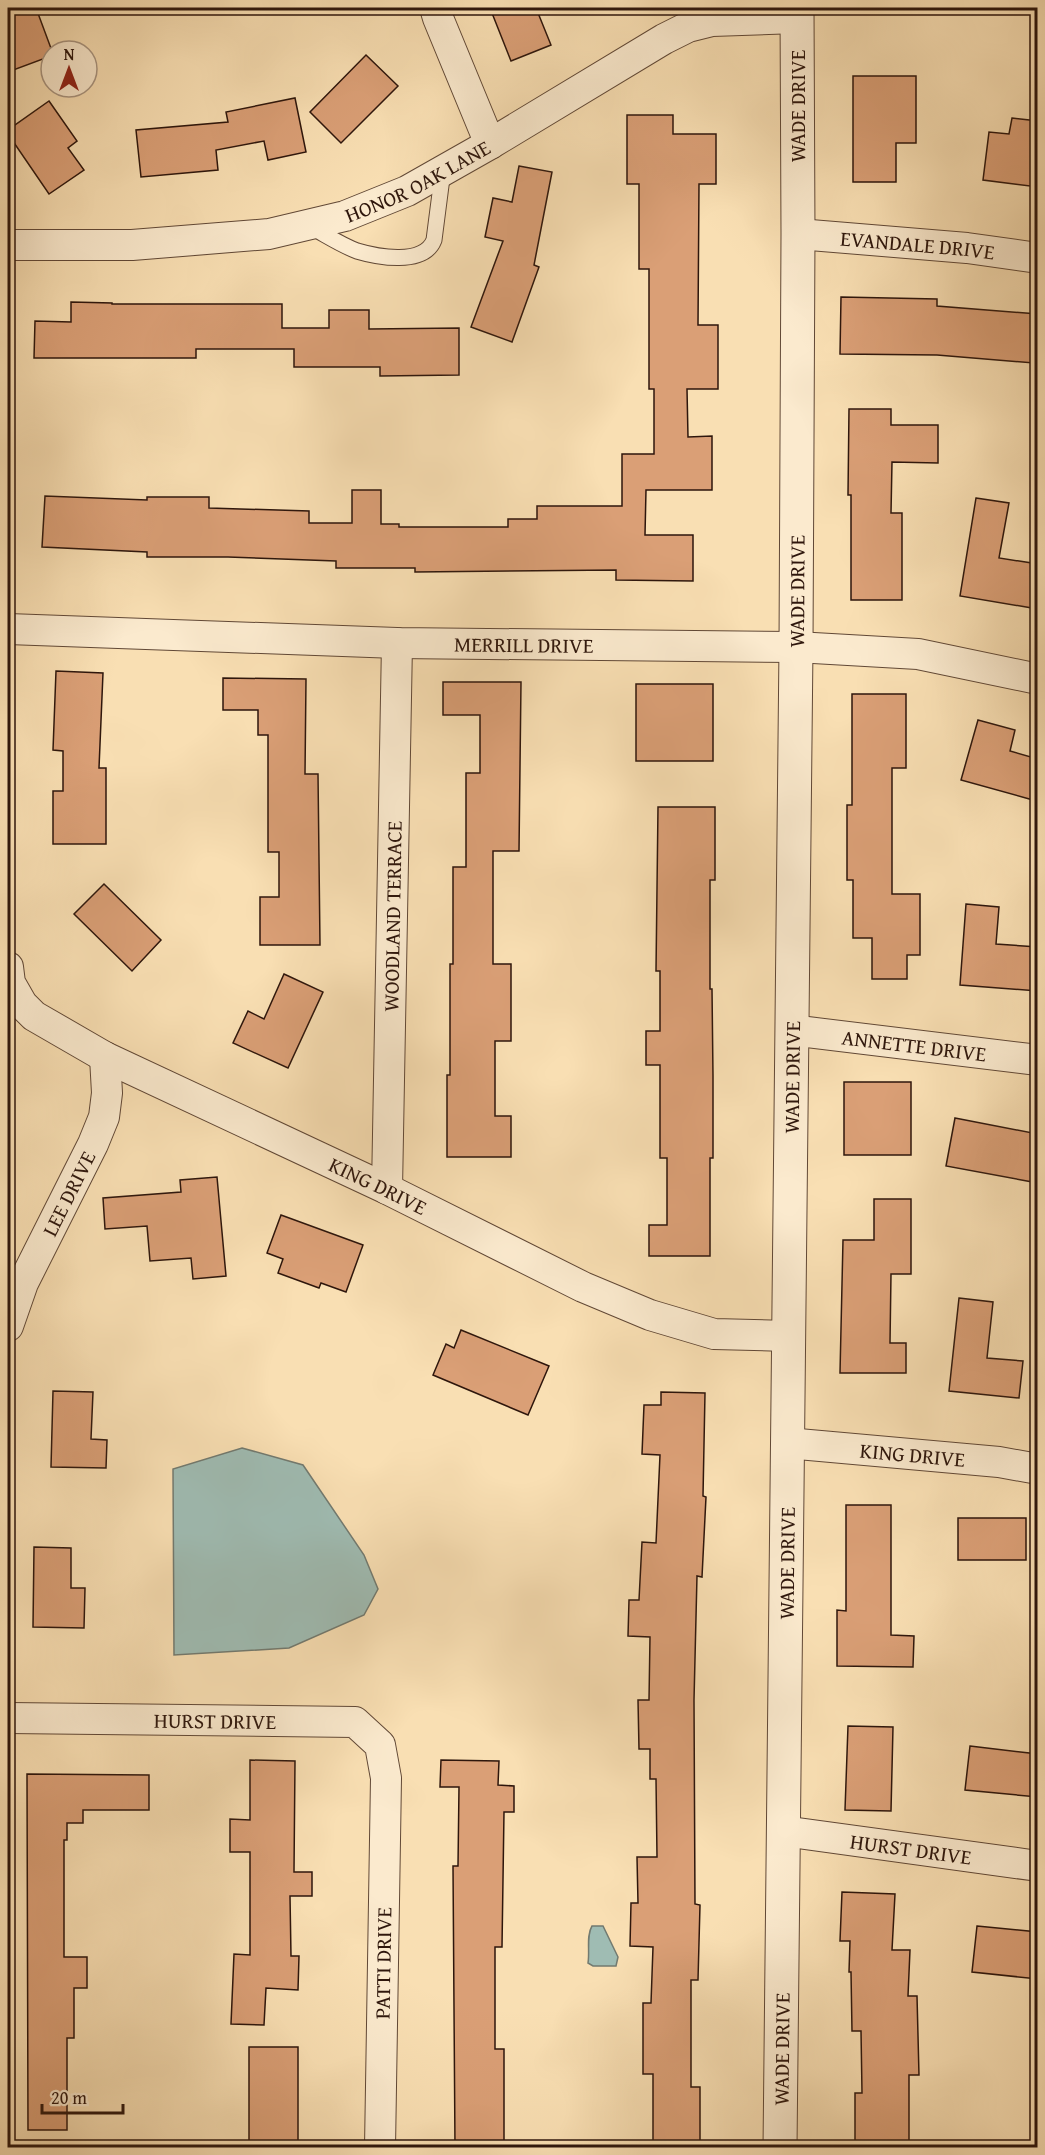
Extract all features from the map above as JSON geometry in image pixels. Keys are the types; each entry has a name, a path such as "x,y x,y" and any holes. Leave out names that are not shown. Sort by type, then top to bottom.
{"street":[{"path":"435,8 490,144"},
{"name":"HONOR OAK LANE","path":"8,245 132,245 269,234 345,216 407,190 490,144 664,39 688,27 712,21 797,13"},
{"name":"WADE DRIVE","path":"780,2148 796,647 797,13"},
{"name":"EVANDALE DRIVE","path":"798,234 967,248 1038,258"},
{"name":"MERRILL DRIVE","path":"8,629 397,643 796,647 918,654 1038,679"},
{"name":"WOODLAND TERRACE","path":"387,1189 397,643"},
{"name":"KING DRIVE","path":"8,968 10,983 21,1004 34,1016 105,1058 387,1189 584,1287 650,1315 714,1334 788,1336"},
{"name":"ANNETTE DRIVE","path":"791,1029 1038,1060"},
{"name":"LEE DRIVE","path":"8,1326 23,1283 93,1144 104,1117 107,1093 105,1058"},
{"name":"KING DRIVE","path":"787,1443 999,1462 1038,1469"},
{"name":"HURST DRIVE","path":"8,1718 355,1722 380,1745 386,1778"},
{"name":"PATTI DRIVE","path":"380,2148 386,1778"},
{"name":"HURST DRIVE","path":"783,1831 1038,1866"}],"lane":[{"path":"307,225 355,250 376,256 422,254 428,250 434,240 443,170"}],"water":[{"path":"242,1448 303,1465 364,1555 378,1589 364,1615 289,1648 174,1655 173,1469"},
{"path":"592,1926 603,1926 618,1957 616,1966 593,1966 588,1963 589,1934"}],"building":[{"path":"8,8 36,8 48,39 39,39 39,60 8,72"},
{"path":"490,8 536,8 551,45 511,61"},
{"path":"366,55 398,86 341,143 310,112"},
{"path":"853,76 916,76 916,143 896,143 896,182 853,182"},
{"path":"295,98 306,152 268,160 264,141 216,150 218,170 141,177 136,130 228,122 226,112"},
{"path":"49,101 77,141 68,148 84,170 49,194 8,134 8,130"},
{"path":"627,115 673,115 673,134 716,134 716,184 699,184 698,325 718,325 718,389 687,389 688,437 712,436 712,490 646,490 645,535 693,535 693,581 616,580 616,570 415,572 415,568 336,568 336,561 147,557 147,552 42,547 45,496 147,500 147,497 209,497 209,508 309,511 309,523 352,523 352,490 381,490 381,524 399,524 399,527 508,527 508,519 537,519 537,506 622,506 622,454 654,454 654,389 649,389 649,269 639,269 639,184 627,184"},
{"path":"1012,118 1038,121 1038,187 983,180 989,132 1009,134"},
{"path":"519,166 552,172 534,265 539,267 512,342 471,327 503,241 485,237 493,198 512,202"},
{"path":"841,297 937,299 937,306 1038,314 1034,363 937,355 840,354"},
{"path":"71,302 282,304 282,328 329,328 329,310 369,310 369,329 459,328 459,375 380,376 380,367 294,367 294,349 196,349 196,358 34,358 35,321 71,322"},
{"path":"849,409 891,409 891,425 938,425 938,463 892,462 891,513 902,513 902,600 851,600 851,495 848,495"},
{"path":"976,498 1009,503 999,558 1038,564 1038,609 960,596"},
{"path":"56,671 103,673 99,768 106,768 106,844 53,844 53,791 63,791 63,751 53,750"},
{"path":"223,678 306,679 305,774 318,774 320,945 260,945 260,897 279,897 279,852 268,852 268,735 258,735 258,710 223,710"},
{"path":"443,682 521,682 519,851 493,851 493,964 511,964 511,1041 495,1041 495,1116 511,1116 511,1157 447,1157 450,964 453,964 453,867 466,867 466,773 480,773 480,715 443,715"},
{"path":"636,684 713,684 713,761 636,761"},
{"path":"852,694 906,694 906,768 892,768 892,894 920,894 920,955 907,955 907,979 872,979 872,938 853,938 853,880 847,880 847,805 852,805"},
{"path":"978,720 1015,730 1010,751 1038,759 1038,782 1033,800 961,780"},
{"path":"658,807 715,807 715,880 710,880 713,1158 710,1158 710,1256 649,1256 649,1225 667,1225 667,1158 660,1158 660,1065 646,1065 646,1031 660,1031 660,971 656,971"},
{"path":"104,884 161,940 132,971 74,914"},
{"path":"966,904 999,907 996,944 1038,947 1038,991 960,985"},
{"path":"284,974 323,992 288,1068 233,1043 248,1011 264,1019"},
{"path":"844,1082 911,1082 911,1155 844,1155"},
{"path":"955,1118 1038,1134 1038,1183 946,1166"},
{"path":"217,1177 226,1276 193,1279 191,1258 150,1261 147,1226 105,1229 103,1198 181,1192 180,1180"},
{"path":"874,1199 911,1199 911,1274 891,1274 890,1343 906,1343 906,1373 840,1373 843,1240 874,1240"},
{"path":"281,1215 363,1245 346,1292 321,1283 319,1288 278,1273 283,1259 267,1253"},
{"path":"959,1298 993,1302 987,1358 1023,1361 1019,1398 949,1391"},
{"path":"461,1330 549,1366 528,1415 433,1375 446,1344 454,1348"},
{"path":"53,1391 93,1392 91,1439 107,1440 106,1468 51,1467"},
{"path":"661,1392 705,1393 703,1496 706,1497 702,1577 697,1576 694,1700 695,1904 700,1905 698,1980 691,1980 691,2087 700,2087 700,2148 653,2148 653,2074 643,2074 643,2003 651,2003 653,1947 630,1946 631,1903 638,1903 637,1857 657,1857 656,1779 650,1779 650,1749 639,1749 638,1700 649,1700 650,1637 628,1636 629,1600 639,1600 642,1542 656,1543 660,1455 642,1454 644,1405 661,1405"},
{"path":"846,1505 891,1505 891,1635 914,1636 913,1667 837,1666 837,1610 846,1611"},
{"path":"958,1518 1026,1518 1026,1560 958,1560"},
{"path":"34,1547 71,1548 71,1588 85,1588 84,1628 33,1627"},
{"path":"848,1726 893,1727 891,1811 845,1810"},
{"path":"970,1746 1038,1754 1038,1797 965,1790"},
{"path":"250,1760 295,1761 294,1872 312,1872 312,1896 290,1896 291,1956 299,1956 298,1990 266,1988 264,2025 231,2024 234,1954 250,1955 250,1852 230,1852 230,1819 250,1820"},
{"path":"441,1760 499,1761 498,1785 514,1786 514,1812 504,1812 502,1947 495,1947 495,2049 504,2049 504,2148 455,2148 453,1866 458,1866 459,1787 440,1787"},
{"path":"27,1774 149,1775 149,1810 83,1810 83,1823 67,1823 67,1840 64,1840 64,1957 87,1957 87,1988 74,1988 74,2038 67,2038 67,2130 28,2130"},
{"path":"842,1892 895,1894 892,1950 910,1950 908,1996 917,1996 919,2075 909,2075 909,2148 855,2148 855,2093 862,2093 861,2031 852,2031 850,1941 840,1941"},
{"path":"977,1926 1038,1932 1038,1979 972,1972"},
{"path":"249,2047 298,2047 298,2148 249,2148"}]}
